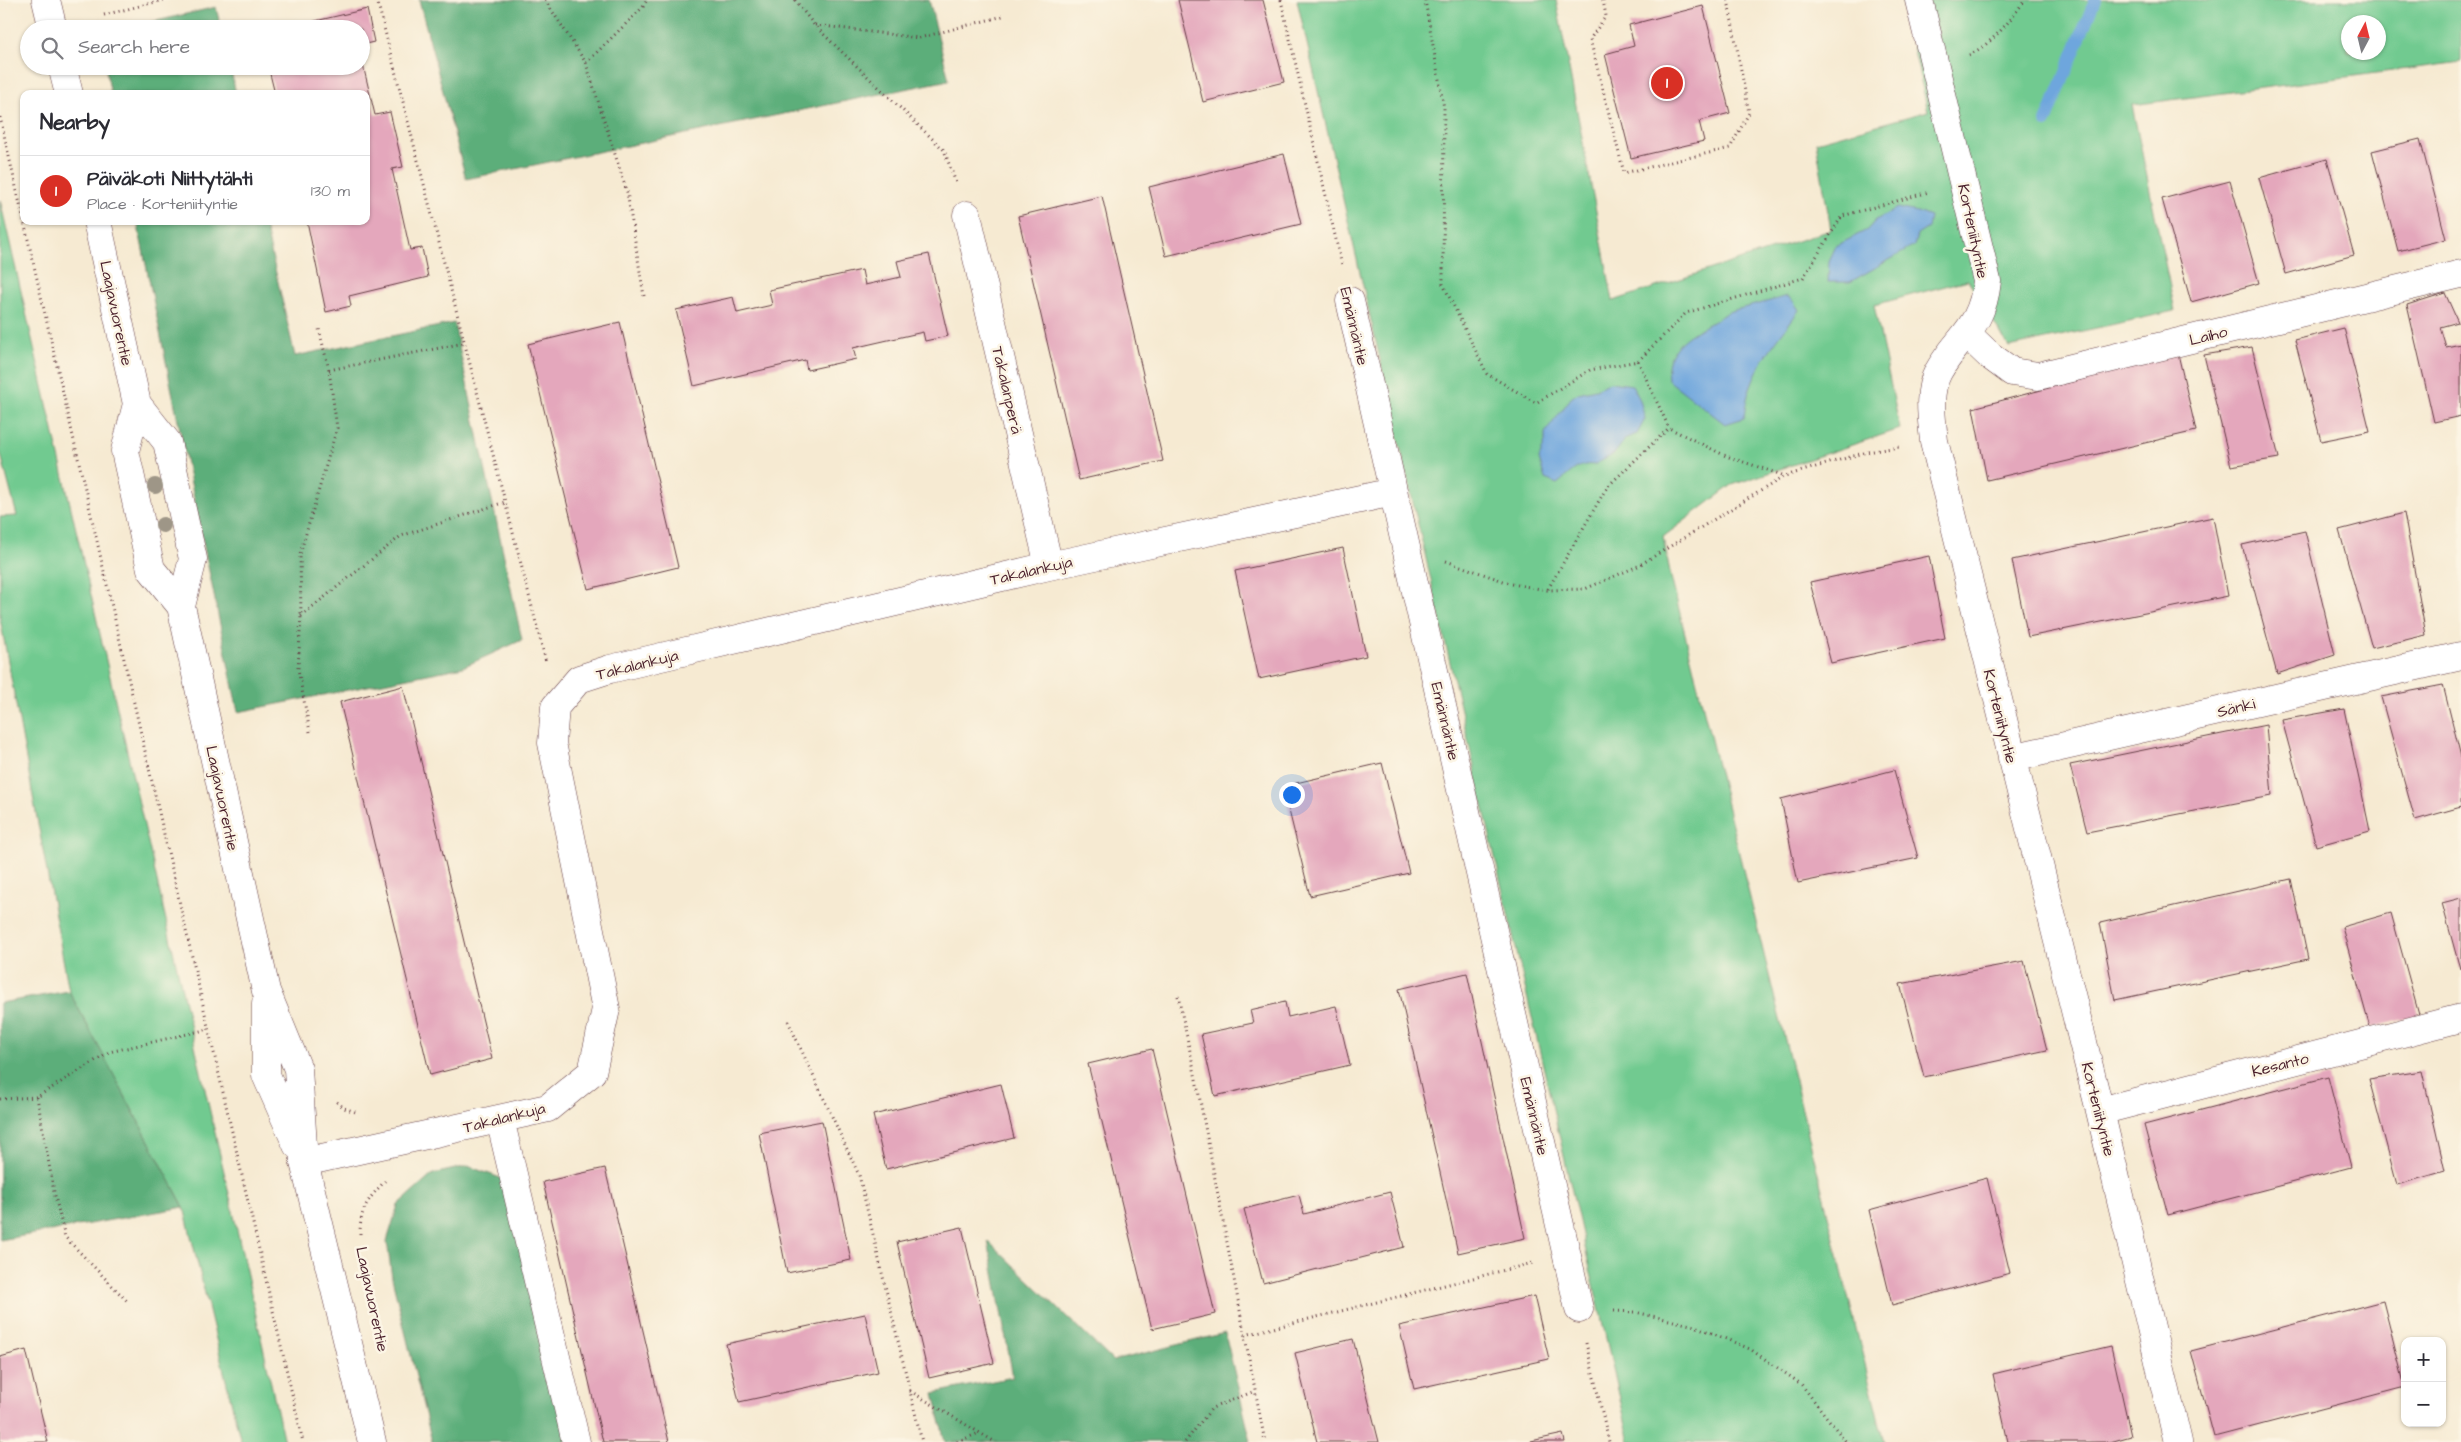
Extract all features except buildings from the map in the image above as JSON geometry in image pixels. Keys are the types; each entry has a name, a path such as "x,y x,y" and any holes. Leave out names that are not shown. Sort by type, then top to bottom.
{"street":[{"path":"46,0 51,20"},
{"name":"Korteniityntie","path":"1919,0 1986,281 1985,300 1976,320 1938,373 1930,405 1934,441 2100,1111 2178,1442"},
{"path":"64,75 68,90"},
{"name":"Takalanperä","path":"967,214 1049,566"},
{"name":"Laajavuorentie","path":"98,225 137,404 167,442 193,559 181,606"},
{"name":"Laiho","path":"1967,334 2012,372 2038,376 2461,274"},
{"name":"Emännäntie","path":"1350,301 1579,1310"},
{"name":"Laajavuorentie","path":"137,404 125,452 131,481 151,569 181,606 266,990 298,1069 304,1162 372,1442"},
{"name":"Takalankuja","path":"304,1162 548,1108 592,1072 606,1009 552,743 556,707 579,680 610,669 1049,566 1393,492"},
{"name":"Sänki","path":"2012,758 2461,656"},
{"name":"Kesanto","path":"2100,1111 2461,1018"},
{"path":"500,1119 576,1442"}],"path":[{"path":"104,15 163,0"},
{"path":"377,0 546,663"},
{"path":"545,0 586,63 627,192 644,296"},
{"path":"586,63 643,7 647,0"},
{"path":"795,0 814,25 944,150 967,214"},
{"name":"Emännäntie","path":"1281,0 1350,301"},
{"path":"1425,0 1444,108 1443,284 1487,374 1536,403 1590,370 1638,362 1686,313 1803,278 1842,216 1934,191 1968,200"},
{"path":"1603,0 1606,16 1590,39 1624,173 1730,148 1750,112 1728,0"},
{"path":"1935,69 1983,48 2009,22 2025,0"},
{"path":"814,25 919,38 1003,16"},
{"path":"0,117 20,205"},
{"path":"25,225 303,1442"},
{"path":"310,732 298,669 301,616 300,554 337,428 329,370 319,330"},
{"path":"329,370 464,343"},
{"path":"1638,362 1669,428 1726,456 1786,476"},
{"path":"1547,590 1607,487 1669,428"},
{"path":"1407,548 1512,584 1547,590 1585,589 1638,566 1786,476 1867,452 1934,441"},
{"path":"301,616 401,536 505,502"},
{"path":"1178,996 1195,1074 1265,1442"},
{"path":"788,1021 859,1175 922,1442"},
{"path":"0,1099 37,1097 109,1052 208,1029"},
{"name":"Laajavuorentie","path":"333,1096 344,1108 382,1120 393,1174 370,1196 366,1203 360,1218 360,1244"},
{"path":"37,1097 54,1192 66,1237 128,1302"},
{"path":"1245,1335 1566,1254"},
{"path":"1609,1442 1579,1310 1643,1314 1695,1326 1750,1349 1801,1384 1846,1442"},
{"path":"910,1390 995,1442"},
{"path":"1185,1442 1212,1408 1256,1391"},
{"path":"957,1442 979,1433"}],"green space":[{"path":"419,0 929,0 949,80 466,179"},
{"path":"1297,0 1556,0 1613,301 1831,230 1816,142 1928,111 1902,0 2461,0 2461,62 2132,105 2175,311 2009,347 1968,280 1874,305 1900,429 1732,485 1663,537 1671,577 1884,1442 1630,1442"},
{"path":"216,7 219,20 160,20"},
{"path":"107,75 232,75 235,90 110,90"},
{"path":"0,200 230,1198 284,1442 241,1442 184,1207 69,991 0,618 0,517 17,516 0,451"},
{"path":"138,225 265,225 295,356 454,323 522,640 463,667 238,712"},
{"path":"69,991 184,1207 0,1240 0,1003"},
{"path":"468,1166 506,1180 576,1442 432,1442 392,1278 387,1241 398,1205 433,1174"},
{"path":"988,1241 1113,1361 1225,1333 1251,1442 945,1442 934,1393 1013,1377"}],"water":[{"path":"1897,208 1930,217 1928,228 1917,235 1914,246 1850,282 1828,282 1829,261 1836,246 1867,230 1876,220"},
{"path":"1787,296 1799,310 1771,348 1756,373 1746,401 1744,418 1725,424 1668,380 1670,358 1674,350 1687,337 1729,312"},
{"path":"1610,382 1632,385 1640,400 1645,419 1637,434 1626,438 1614,454 1594,465 1578,467 1557,484 1545,479 1539,459 1545,442 1545,433 1571,398 1578,393 1596,389"}],"waterway":[{"path":"2046,122 2095,0"}],"place":[{"name":"Päiväkoti Niittytähti","path":"1667,83"}]}
